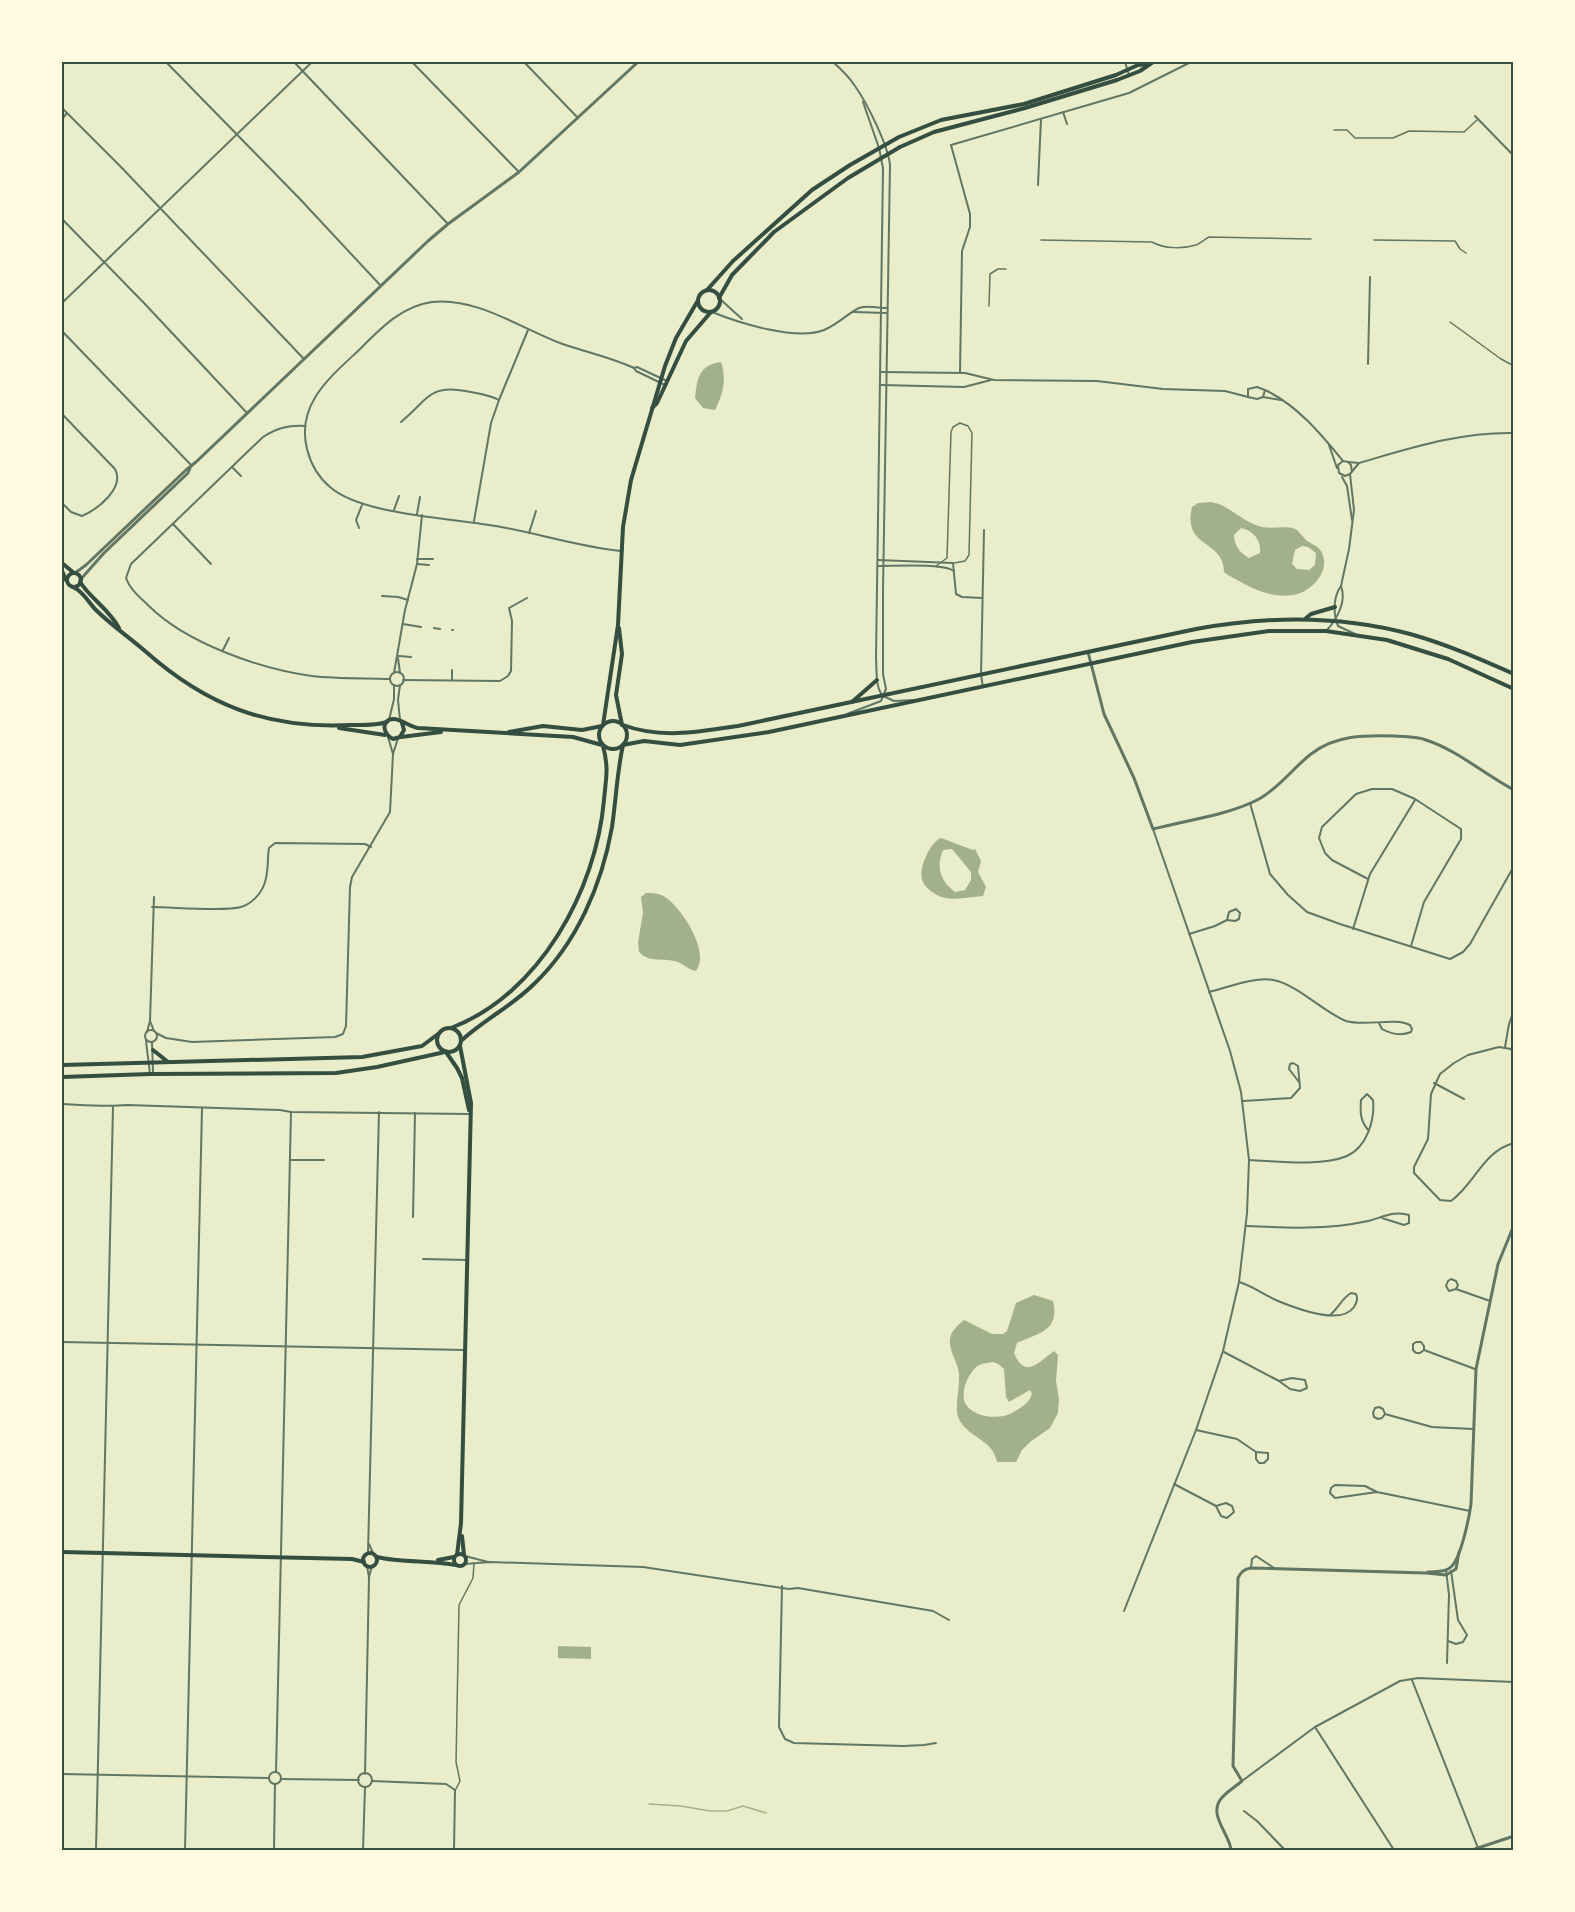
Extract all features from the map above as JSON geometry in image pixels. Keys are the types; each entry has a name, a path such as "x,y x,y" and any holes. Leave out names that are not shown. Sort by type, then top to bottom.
{"main road":[{"path":"62,1065 362,1057 422,1046 444,1029 451,1028 485,1010 523,979 550,947 573,910 588,875 601,831 608,770 598,734 603,725 618,625 621,551 631,480 660,380 676,338 698,302 700,294 707,290 733,261 763,237 805,196 843,169 884,145 933,123 1024,104 1138,65 1151,63"},
{"path":"652,408 657,403 686,341 719,305 719,298 732,275 774,232 834,187 888,154 934,132 1025,108 1130,75 1151,63"},
{"path":"707,290 715,292 719,298"},
{"path":"698,302 704,311 711,312"},
{"path":"62,563 78,575 87,593 113,616 119,628"},
{"path":"62,571 68,585 81,591 104,617 172,675 243,712 271,720 399,738 447,731"},
{"path":"67,581 69,575 74,573"},
{"path":"74,587 80,581"},
{"path":"1305,619 1311,614 1335,608"},
{"path":"505,732 543,726 578,730 613,721 652,733 699,732 760,722 1222,624 1273,619 1336,620 1378,626 1422,637 1514,674"},
{"path":"62,1552 387,1559 434,1561 460,1566 465,1564 461,1523 470,1114 469,1090 460,1046 462,1040 478,1026 509,1007 536,983 564,948 585,912 597,885 610,835 618,770 627,734 622,725 616,695 622,654 618,625"},
{"path":"333,727 375,726 394,719 418,728 447,731 573,737 613,750 623,745 644,741 673,745 687,744 838,719 1224,636 1269,631 1326,631 1355,634 1407,645 1434,654 1514,689"},
{"path":"851,703 877,680"},
{"path":"387,736 384,729 388,721"},
{"path":"399,738 404,730 401,722"},
{"path":"451,1028 458,1030 462,1040"},
{"path":"438,1034 438,1045 457,1068 462,1078 470,1114"},
{"path":"62,1077 336,1073 454,1051 460,1046"},
{"path":"153,1050 169,1062"},
{"path":"456,1565 454,1562 461,1523"},
{"path":"434,1561 456,1555 464,1556"},
{"path":"352,1559 370,1559"}],"street":[{"path":"166,62 381,286"},
{"path":"294,62 448,224"},
{"path":"62,303 312,62"},
{"path":"412,62 519,172"},
{"path":"524,62 578,118"},
{"path":"74,573 86,565 448,224 519,172 578,118 632,63 638,62"},
{"path":"833,62 856,86 888,154 890,169 886,313 883,674 886,689 881,701 838,719"},
{"path":"1125,62 1130,75"},
{"path":"960,373 962,251 970,226 970,214 951,145 1129,93 1191,62"},
{"path":"862,99 881,158 877,680 883,696 894,701 906,699 920,701"},
{"path":"62,108 304,359"},
{"path":"1063,112 1067,124"},
{"path":"62,119 67,113"},
{"path":"1477,118 1514,156"},
{"path":"1038,185 1041,119"},
{"path":"62,219 247,413"},
{"path":"1368,364 1370,277"},
{"path":"719,298 744,321"},
{"path":"621,551 586,546 474,521 422,515 362,504 332,489 317,474 304,438 312,399 325,381 388,322 409,309 432,302 460,303 486,311 562,344 634,368 636,371 666,383"},
{"path":"711,312 774,331 806,333 824,330 864,307 887,308"},
{"path":"854,312 886,313"},
{"path":"474,521 491,423 528,330"},
{"path":"62,331 191,467"},
{"path":"881,372 960,373 994,380 1089,381 1163,389 1235,392 1257,387 1284,400 1328,443 1342,461 1348,462 1359,463 1454,437 1514,433"},
{"path":"881,385 964,387 994,380"},
{"path":"401,422 440,389 465,390 499,400"},
{"path":"1248,389 1248,397"},
{"path":"1263,397 1265,390"},
{"path":"1235,392 1257,399 1263,397 1284,400"},
{"path":"62,414 115,469 118,478 115,488 93,510 82,516 71,512 62,503"},
{"path":"305,426 289,425 270,432 131,564 126,578 128,584 170,624 191,637 255,663 311,676 390,679"},
{"path":"1328,443 1337,470 1347,486 1352,523"},
{"path":"1337,470 1342,461"},
{"path":"1348,462 1351,465 1352,523 1335,608 1338,626 1355,634"},
{"path":"1340,475 1346,476 1351,473 1359,463"},
{"path":"80,581 104,553 188,473 191,467"},
{"path":"232,467 241,476"},
{"path":"394,510 399,495"},
{"path":"417,514 420,497"},
{"path":"359,528 356,520 362,504"},
{"path":"529,533 536,511"},
{"path":"390,679 398,657 417,564 422,515"},
{"path":"173,524 211,564"},
{"path":"983,687 981,675 984,530"},
{"path":"417,559 433,559"},
{"path":"878,560 953,563 954,590 957,595 982,598"},
{"path":"417,564 429,565"},
{"path":"878,566 935,567 950,568 954,571"},
{"path":"1326,631 1339,614 1343,591 1341,586"},
{"path":"382,596 408,600"},
{"path":"403,680 494,682 508,676 511,671 512,621 509,608 527,598"},
{"path":"403,624 421,627"},
{"path":"434,628 440,629"},
{"path":"223,650 229,638"},
{"path":"1088,652 1104,714 1134,778 1154,829 1230,1051 1243,1101 1249,1160 1246,1226 1239,1282 1223,1351 1197,1430 1124,1611"},
{"path":"398,657 411,657"},
{"path":"398,657 403,680"},
{"path":"452,670 452,681"},
{"path":"394,673 400,673"},
{"path":"388,721 394,699 394,685 390,679"},
{"path":"401,722 398,699 403,680"},
{"path":"394,685 400,685"},
{"path":"387,736 393,754"},
{"path":"1154,829 1250,803 1272,791 1318,749 1346,738 1382,736 1426,740 1443,747 1514,790"},
{"path":"147,1032 192,1042 335,1037 343,1034 346,1026 350,886 352,877 391,808 393,754 399,738"},
{"path":"1368,879 1329,858 1320,842 1319,835 1322,827 1348,800 1367,790 1392,789 1459,826 1462,835 1424,902 1411,946"},
{"path":"1353,929 1368,879 1415,800"},
{"path":"1250,803 1270,874 1278,886 1307,912 1450,959 1463,952 1470,944 1514,866"},
{"path":"152,907 234,908 249,903 259,894 264,885 269,848 275,843 365,844 371,847"},
{"path":"151,1063 145,1037 150,1021 154,897"},
{"path":"1189,934 1227,920 1237,920 1239,912 1231,910 1227,920"},
{"path":"1209,992 1258,980 1273,980 1347,1021 1362,1024 1379,1023 1404,1023 1410,1025 1412,1029 1406,1034 1396,1034 1382,1029 1379,1023"},
{"path":"1505,1047 1514,1011"},
{"path":"150,1021 155,1032 151,1074"},
{"path":"146,1041 166,1038"},
{"path":"1514,1054 1511,1049 1499,1047 1461,1059 1440,1074 1434,1083 1430,1101 1428,1139 1413,1172 1440,1200 1447,1202 1454,1199 1492,1154 1514,1143"},
{"path":"1243,1101 1291,1098 1300,1088 1298,1066 1290,1064 1289,1069 1299,1082"},
{"path":"1434,1083 1464,1099"},
{"path":"1249,1160 1315,1162 1348,1156 1359,1147 1369,1131 1372,1125 1374,1107 1372,1097 1366,1094 1360,1100 1360,1108 1361,1120 1369,1131"},
{"path":"62,1104 291,1112 470,1114"},
{"path":"96,1851 113,1107"},
{"path":"186,1851 202,1108"},
{"path":"281,1779 276,1772 291,1112"},
{"path":"365,1774 379,1112"},
{"path":"413,1217 415,1113"},
{"path":"290,1160 324,1161"},
{"path":"1246,1226 1320,1229 1405,1213 1410,1218 1409,1223 1404,1225 1382,1218"},
{"path":"1452,1573 1458,1565 1459,1552 1470,1511 1476,1369 1501,1254 1514,1225"},
{"path":"423,1259 467,1260"},
{"path":"1239,1282 1252,1286 1276,1300 1301,1309 1330,1315 1342,1316 1350,1312 1356,1304 1356,1294 1347,1295 1341,1306 1330,1315"},
{"path":"1456,1289 1491,1301"},
{"path":"62,1342 465,1350"},
{"path":"1424,1350 1416,1353 1413,1350 1413,1344 1421,1342 1424,1350 1431,1355 1476,1369"},
{"path":"1223,1351 1290,1389 1300,1391 1307,1388 1307,1384 1301,1378 1279,1381"},
{"path":"1385,1414 1378,1419 1372,1413 1379,1407 1385,1414 1432,1427 1474,1430"},
{"path":"1197,1430 1238,1439 1256,1452 1268,1453 1268,1459 1264,1463 1259,1463 1256,1459 1256,1452"},
{"path":"1174,1484 1216,1506 1221,1516 1227,1518 1234,1512 1232,1506 1226,1503 1216,1506"},
{"path":"1377,1492 1335,1498 1330,1493 1331,1488 1335,1485 1365,1486 1377,1492 1470,1511"},
{"path":"1447,1663 1449,1595 1446,1573 1459,1552"},
{"path":"464,1556 490,1562"},
{"path":"1251,1568 1252,1559 1256,1556 1276,1570"},
{"path":"465,1564 490,1562 643,1567 782,1586 933,1611 949,1620"},
{"path":"1242,1781 1233,1766 1238,1578 1243,1570 1251,1568 1452,1573"},
{"path":"1448,1641 1456,1644 1463,1642 1467,1635 1458,1620 1450,1568"},
{"path":"782,1586 779,1727 783,1737 794,1743 903,1746 936,1743"},
{"path":"1231,1851 1230,1842 1218,1819 1217,1809 1220,1799 1315,1727 1389,1686 1412,1679 1514,1682"},
{"path":"1412,1679 1478,1848"},
{"path":"1315,1727 1394,1851"},
{"path":"269,1778 276,1772"},
{"path":"62,1774 269,1778"},
{"path":"359,1780 365,1774"},
{"path":"365,1774 371,1777 372,1781"},
{"path":"269,1778 271,1783 275,1784"},
{"path":"274,1851 275,1784 281,1779 359,1780"},
{"path":"359,1780 360,1784 365,1787"},
{"path":"372,1781 446,1784 455,1790 454,1851"},
{"path":"365,1787 372,1781"},
{"path":"363,1851 365,1787"},
{"path":"1244,1811 1257,1821 1285,1851"},
{"path":"1472,1851 1514,1836"}],"lane":[{"path":"1334,130 1346,130 1355,138 1393,138 1409,131 1464,132 1477,118"},
{"path":"1041,240 1152,242 1160,247 1176,247 1197,245 1209,237 1311,239"},
{"path":"1374,240 1455,241 1466,253"},
{"path":"989,306 990,273 994,270 1006,269"},
{"path":"1450,322 1514,366"},
{"path":"935,567 944,562 948,552 951,432 955,425 962,423 968,426 972,433 969,555 965,561 953,563"},
{"path":"455,1790 460,1781 456,1767 459,1605 473,1578 474,1563"}],"shaded area":[{"path":"721,362 724,380 720,398 715,410 703,408 695,398 698,379 708,366"},
{"path":"1198,503 1217,504 1261,527 1297,530 1321,551 1324,558 1322,572 1318,579 1307,590 1284,596 1259,591 1228,575 1224,572 1218,554 1193,530 1192,507","holes":["1241,528 1250,531 1256,537 1260,553 1249,558 1238,548 1234,535","1302,546 1316,553 1315,565 1309,570 1297,569 1292,564 1295,550"]},
{"path":"941,838 975,849 981,861 978,872 986,887 983,896 947,898 937,895 925,886 922,877 923,864","holes":["952,849 971,872 971,880 965,890 955,892 946,883 941,873 940,862 943,850"]},
{"path":"646,893 665,897 686,921 700,953 700,963 696,971 678,962 648,958 639,952 638,942 643,913 641,897"},
{"path":"1034,1295 1053,1301 1053,1319 1050,1325 1046,1330 1017,1343 1014,1353 1023,1366 1028,1367 1038,1364 1054,1351 1058,1355 1056,1381 1059,1399 1058,1413 1050,1428 1022,1450 1016,1462 997,1462 991,1449 965,1427 958,1416 959,1375 950,1339 953,1331 964,1320 992,1334 1003,1334 1007,1331 1016,1303","holes":["993,1362 1004,1369 1006,1397 1009,1402 1030,1390 1032,1394 1024,1405 1012,1413 994,1417 980,1415 965,1403 966,1382 979,1365"]},
{"path":"558,1646 591,1647 591,1659 558,1658"}],"waterway":[{"path":"649,1804 710,1811 727,1811 743,1806 766,1813"}]}
